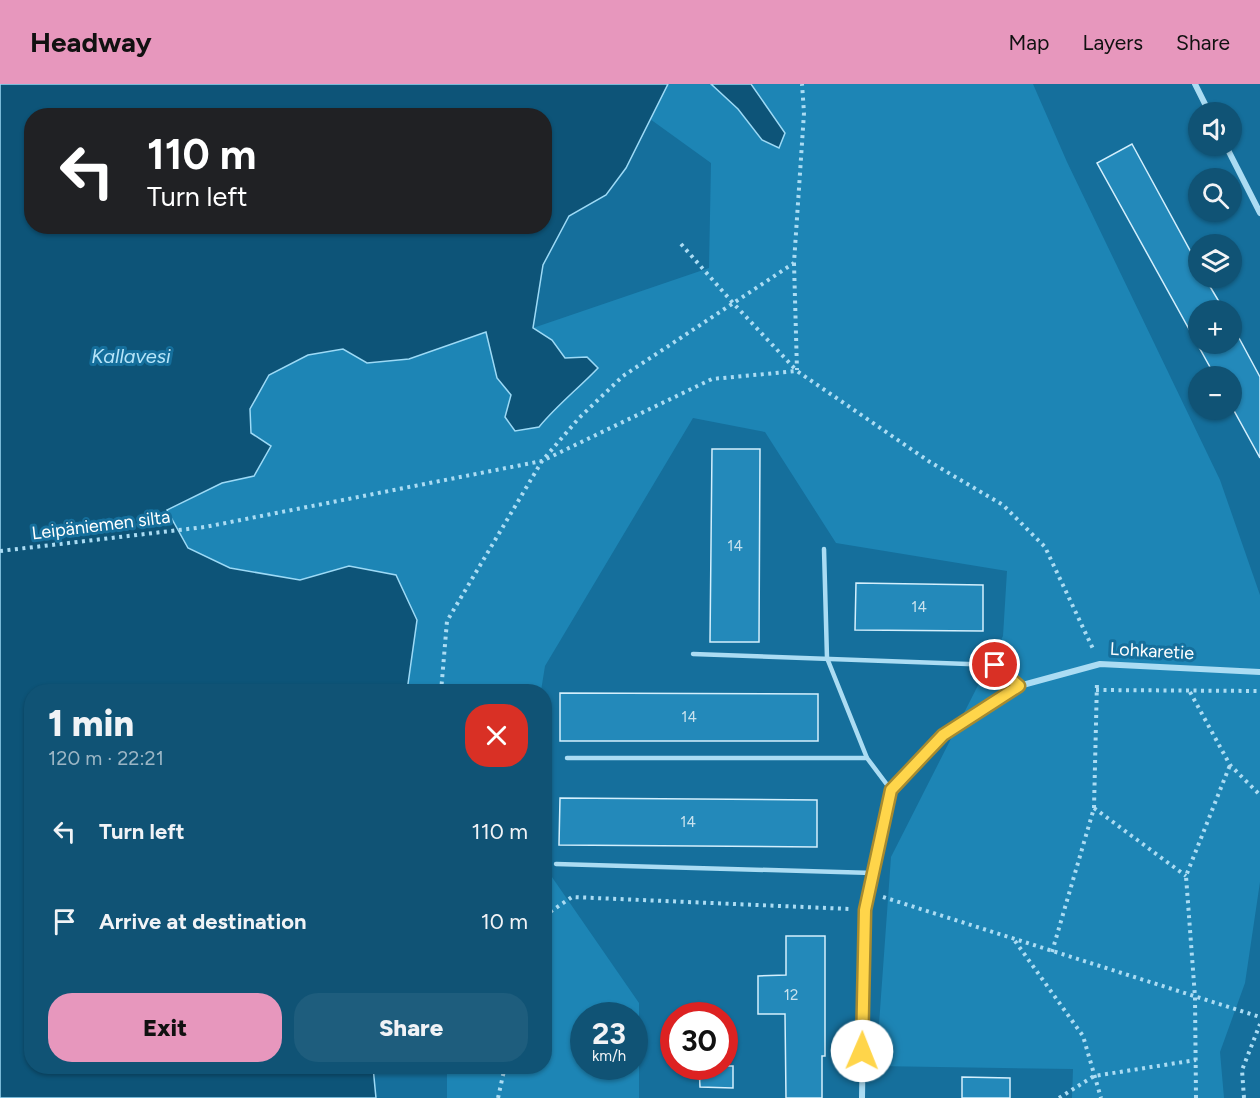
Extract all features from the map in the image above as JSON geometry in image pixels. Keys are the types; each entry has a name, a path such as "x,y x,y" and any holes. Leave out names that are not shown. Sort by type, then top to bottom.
{"street":[{"path":"1195,84 1204,102"},
{"path":"1231,156 1260,213"},
{"name":"Lohkaretie","path":"891,790 943,735 1019,686 1100,664 1260,672"},
{"path":"862,1098 865,910 891,790"}],"lane":[{"path":"824,549 828,658 867,758 891,790"},
{"path":"693,654 995,665 1019,686"},
{"path":"567,758 867,758"},
{"path":"556,864 873,873"}],"path":[{"path":"797,371 794,263 804,112 802,84"},
{"path":"681,244 797,371 930,462 1004,505 1045,547 1100,664 1096,690 1094,808 1052,952"},
{"path":"442,684 447,621 542,461 579,418 623,376 794,263"},
{"name":"Leipäniemen silta","path":"0,550 205,527 542,461 712,380 797,371"},
{"path":"1096,690 1260,691"},
{"path":"1190,691 1230,765 1260,795"},
{"path":"1196,1098 1195,997 1186,876 1230,765"},
{"path":"1094,808 1186,876"},
{"path":"552,911 572,897 865,910"},
{"path":"882,897 1260,1017"},
{"path":"1015,940 1083,1036 1101,1098"},
{"path":"1244,1098 1242,1070 1260,1024"},
{"path":"1059,1098 1094,1076 1196,1060"},
{"path":"498,1098 503,1074"}],"shaded area":[{"path":"668,84 711,84 738,109 762,140 759,97 751,84 1033,84 1067,162 1188,413 1188,420 1191,420 1220,480 1260,595 1260,882 1245,983 1220,1052 1224,1098 1072,1098 1073,1069 876,1066 891,857 1003,636 1007,571 836,543 765,432 693,418 545,666 542,684 408,684 417,620 349,566 300,580 230,568 188,548 167,510 222,483 254,476 250,409 269,375 308,355 343,349 367,363 409,359 487,332 497,378 539,426 556,406 576,391 587,357 565,358 552,340 533,328 709,268 711,163 650,119"},
{"path":"552,877 638,1002 570,1002 570,1080 639,1080 639,1098 447,1098 447,1074 552,1074"}],"water":[{"name":"Kallavesi","path":"0,84 668,84 626,168 606,195 569,216 543,265 533,328 552,340 565,358 587,357 598,368 539,427 515,431 505,417 511,395 497,378 486,332 409,359 367,363 343,349 308,355 269,375 250,409 251,433 271,446 254,476 222,483 167,510 188,548 230,568 300,580 349,566 396,575 417,620 408,684 24,684 24,1074 374,1074 376,1098 0,1098"},
{"path":"711,84 751,84 785,133 779,148 762,140 738,109"}],"building":[{"path":"1132,144 1188,247 1188,288 1211,288 1218,300 1188,300 1188,327 1097,163"},
{"path":"1242,344 1260,377 1260,458 1239,420 1242,420 1242,366 1209,366 1203,354 1242,354"},
{"path":"712,449 760,449 759,642 710,642"},
{"path":"856,583 983,585 983,631 855,630"},
{"path":"560,693 818,694 818,741 560,741"},
{"path":"560,798 817,800 817,847 559,845"},
{"path":"786,936 825,936 825,1056 822,1056 822,1098 786,1098 785,1014 758,1014 758,976 786,975"},
{"path":"962,1077 1010,1078 1010,1098 962,1098"},
{"path":"700,1080 733,1080 733,1088 700,1087"}],"route":[{"path":"862,1051 865,910 891,790 943,735 1019,686 995,665"}]}
